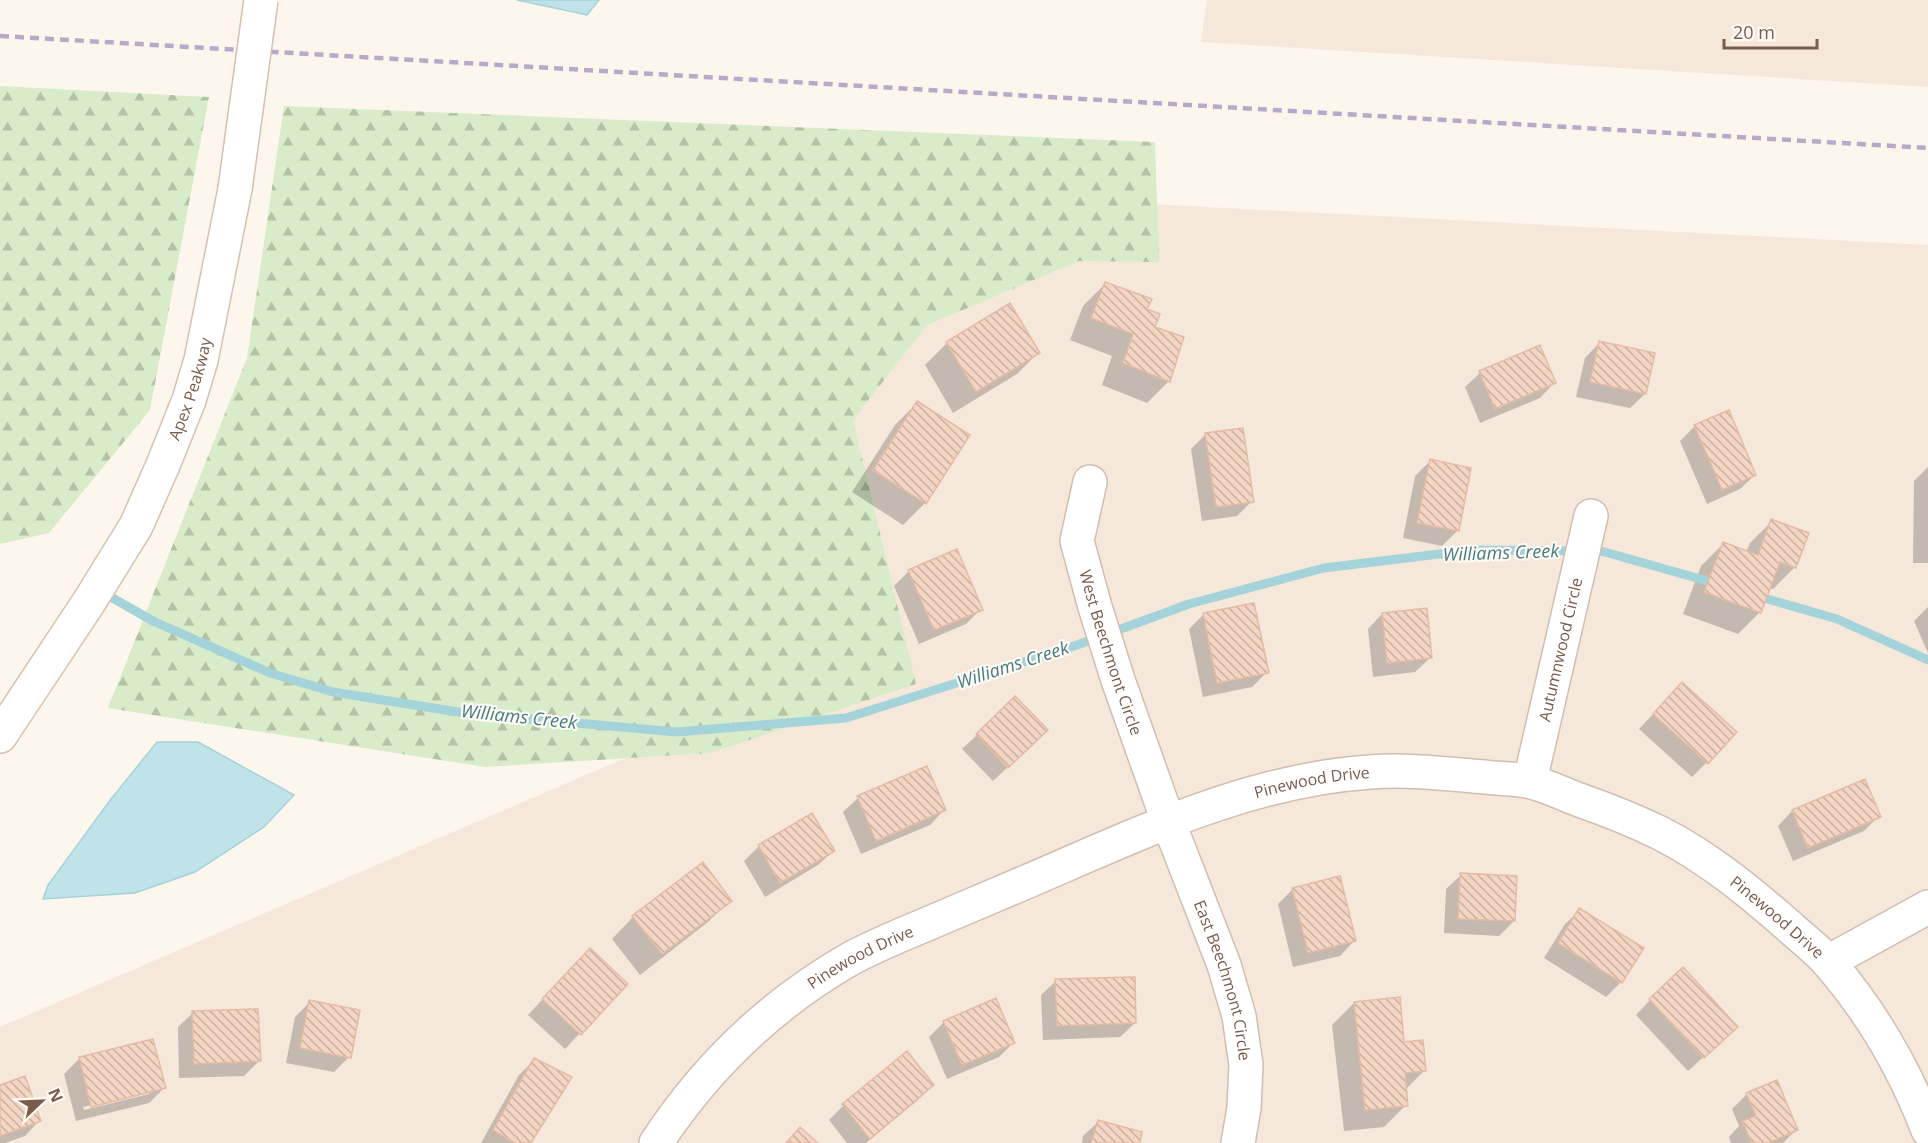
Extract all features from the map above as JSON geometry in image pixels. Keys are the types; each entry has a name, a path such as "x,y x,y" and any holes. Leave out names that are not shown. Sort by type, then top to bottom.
{"street":[{"name":"Apex Peakway","path":"0,736 89,602 136,526 164,465 189,400 201,360 235,189 261,0"},
{"name":"West Beechmont Circle","path":"1090,482 1077,541 1118,680 1168,821"},
{"name":"Autumnwood Circle","path":"1530,781 1592,516"},
{"name":"Pinewood Drive","path":"656,1143 680,1106 717,1062 761,1021 803,989 851,959 910,931 1168,821 1263,790 1369,772 1422,771 1530,781 1659,833 1696,854 1746,889 1828,962 1867,1013 1892,1052 1915,1095 1928,1130"},
{"name":"East Beechmont Circle","path":"1168,821 1224,965 1239,1016 1246,1065 1244,1108 1238,1143"},
{"path":"1828,962 1928,907"}],"shaded area":[{"path":"1207,0 1928,0 1928,87 1201,42"},
{"path":"1113,202 1928,245 1928,1143 0,1143 0,1027 881,648 764,340"}],"green space":[{"path":"0,86 209,97 150,410 49,533 0,544"},
{"path":"284,106 1155,142 1159,262 1079,261 927,325 853,420 916,684 710,753 485,767 108,708 247,358"}],"water":[{"path":"517,0 599,0 587,15"},
{"path":"157,742 198,742 294,795 264,827 195,872 135,893 43,899 48,885 111,799"}],"building":[{"path":"1105,282 1152,299 1147,309 1160,314 1155,327 1184,337 1170,382 1123,363 1133,334 1091,318"},
{"path":"1010,303 1040,353 976,392 946,342"},
{"path":"1599,341 1655,353 1646,394 1590,382"},
{"path":"1540,345 1556,383 1495,409 1479,371"},
{"path":"917,401 970,435 926,504 873,470"},
{"path":"1729,410 1756,475 1722,490 1694,425"},
{"path":"1243,428 1254,502 1216,507 1205,433"},
{"path":"1430,459 1471,468 1459,531 1417,523"},
{"path":"1771,519 1809,533 1796,568 1780,562 1761,613 1704,592 1723,542 1758,555"},
{"path":"957,549 983,610 934,630 908,570"},
{"path":"1254,603 1269,673 1217,683 1203,613"},
{"path":"1427,608 1432,658 1387,663 1382,613"},
{"path":"1682,682 1737,732 1708,764 1653,714"},
{"path":"1015,696 1048,730 1008,768 976,734"},
{"path":"927,766 946,810 876,841 857,796"},
{"path":"1865,779 1881,817 1808,848 1792,810"},
{"path":"812,813 835,851 780,883 758,845"},
{"path":"703,862 732,901 662,954 632,916"},
{"path":"1460,873 1517,876 1515,921 1458,919"},
{"path":"1340,876 1356,941 1308,953 1292,888"},
{"path":"1579,908 1644,948 1622,983 1558,943"},
{"path":"590,948 628,984 581,1035 542,999"},
{"path":"1683,967 1738,1027 1704,1058 1649,999"},
{"path":"1135,977 1136,1023 1057,1026 1055,979"},
{"path":"1400,997 1404,1042 1423,1040 1426,1071 1405,1073 1408,1106 1365,1110 1354,1002"},
{"path":"996,998 1015,1043 962,1065 943,1021"},
{"path":"309,1000 360,1010 351,1058 300,1048"},
{"path":"258,1009 261,1061 194,1064 192,1011"},
{"path":"153,1039 166,1088 91,1107 79,1057"},
{"path":"907,1051 934,1085 870,1139 842,1104"},
{"path":"534,1058 572,1077 531,1143 515,1143 493,1130"},
{"path":"25,1076 41,1121 0,1136 0,1085"},
{"path":"1777,1080 1798,1130 1768,1143 1752,1143 1742,1121 1756,1116 1746,1093"},
{"path":"1098,1120 1142,1132 1140,1143 1091,1143"},
{"path":"800,1127 818,1143 786,1143"}],"waterway":[{"name":"Williams Creek","path":"102,592 153,621 270,673 333,692 464,713 677,732 846,718 1077,645 1189,604 1324,568 1472,550 1601,551 1718,584"},
{"name":"Williams Creek","path":"1757,596 1837,619 1928,660"}],"railway":[{"path":"0,36 1928,148"}]}
